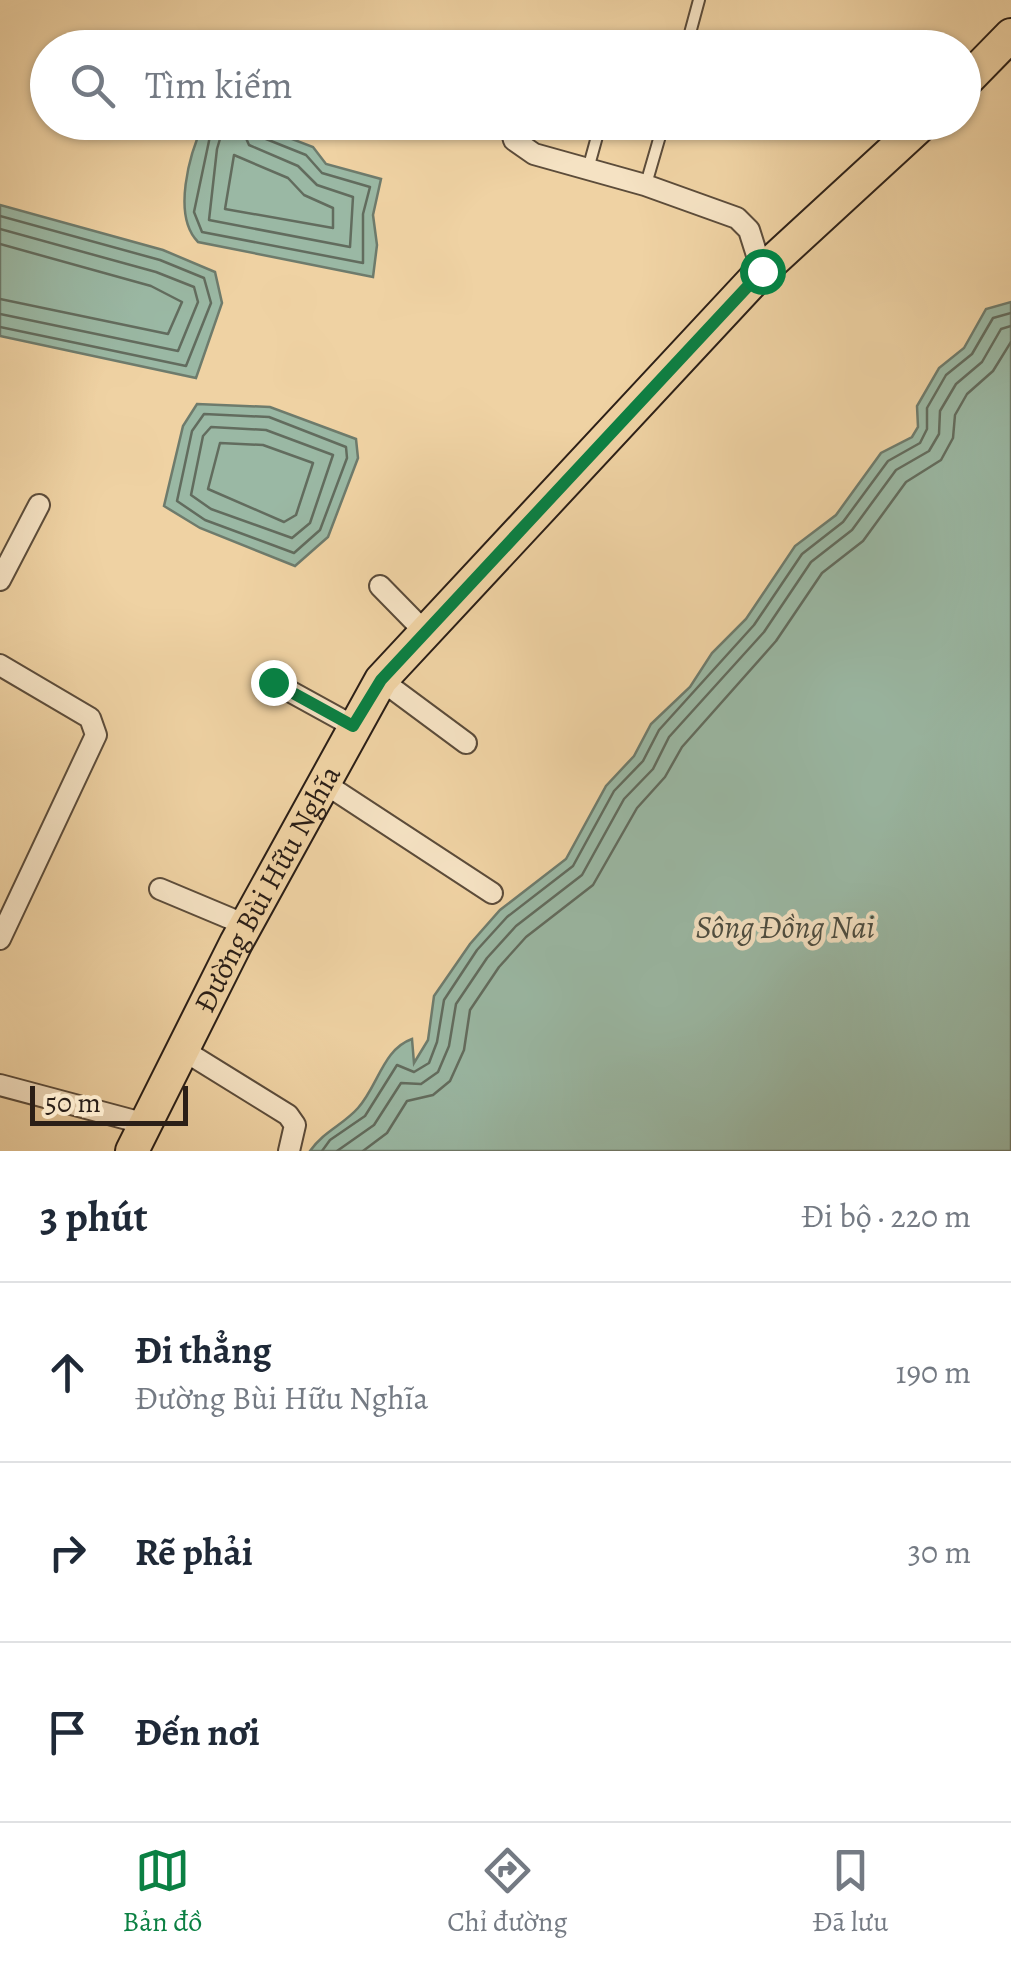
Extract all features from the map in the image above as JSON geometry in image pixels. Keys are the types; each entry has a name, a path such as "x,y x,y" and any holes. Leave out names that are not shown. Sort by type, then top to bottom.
{"main road":[{"path":"981,66 1011,35"},
{"name":"Đường Bùi Hữu Nghĩa","path":"139,1138 246,925 381,680 762,271 904,140"}],"street":[{"path":"514,140 534,154 646,186 737,218 749,230 762,271"},
{"path":"0,580 38,506"},
{"path":"380,586 425,632"},
{"path":"0,664 90,718 96,735 0,939"},
{"path":"381,680 466,742"},
{"path":"273,682 353,726"},
{"path":"324,783 492,893"},
{"path":"160,888 246,925"},
{"path":"183,1050 288,1115 295,1125 289,1151"},
{"path":"0,1084 139,1138"}],"lane":[{"path":"691,30 699,0"},
{"path":"588,169 596,140"},
{"path":"646,186 659,140"}],"water":[{"path":"197,140 295,140 313,147 326,164 381,179 373,215 377,245 373,277 198,242 190,231 185,201"},
{"path":"0,205 163,250 215,272 222,303 196,378 0,336"},
{"name":"Sông Đồng Nai","path":"1011,302 1011,1151 310,1151 358,1108 387,1059 412,1039 414,1063 428,1040 434,996 470,944 500,910 566,859 606,786 634,756 651,724 690,687 712,653 746,619 795,546 836,515 881,453 912,437 918,427 917,406 939,368 964,348 986,309"},
{"path":"197,404 270,407 356,439 358,458 328,537 295,566 200,528 164,506 183,426"}],"route":[{"path":"273,682 353,726 381,680 762,271"}]}
